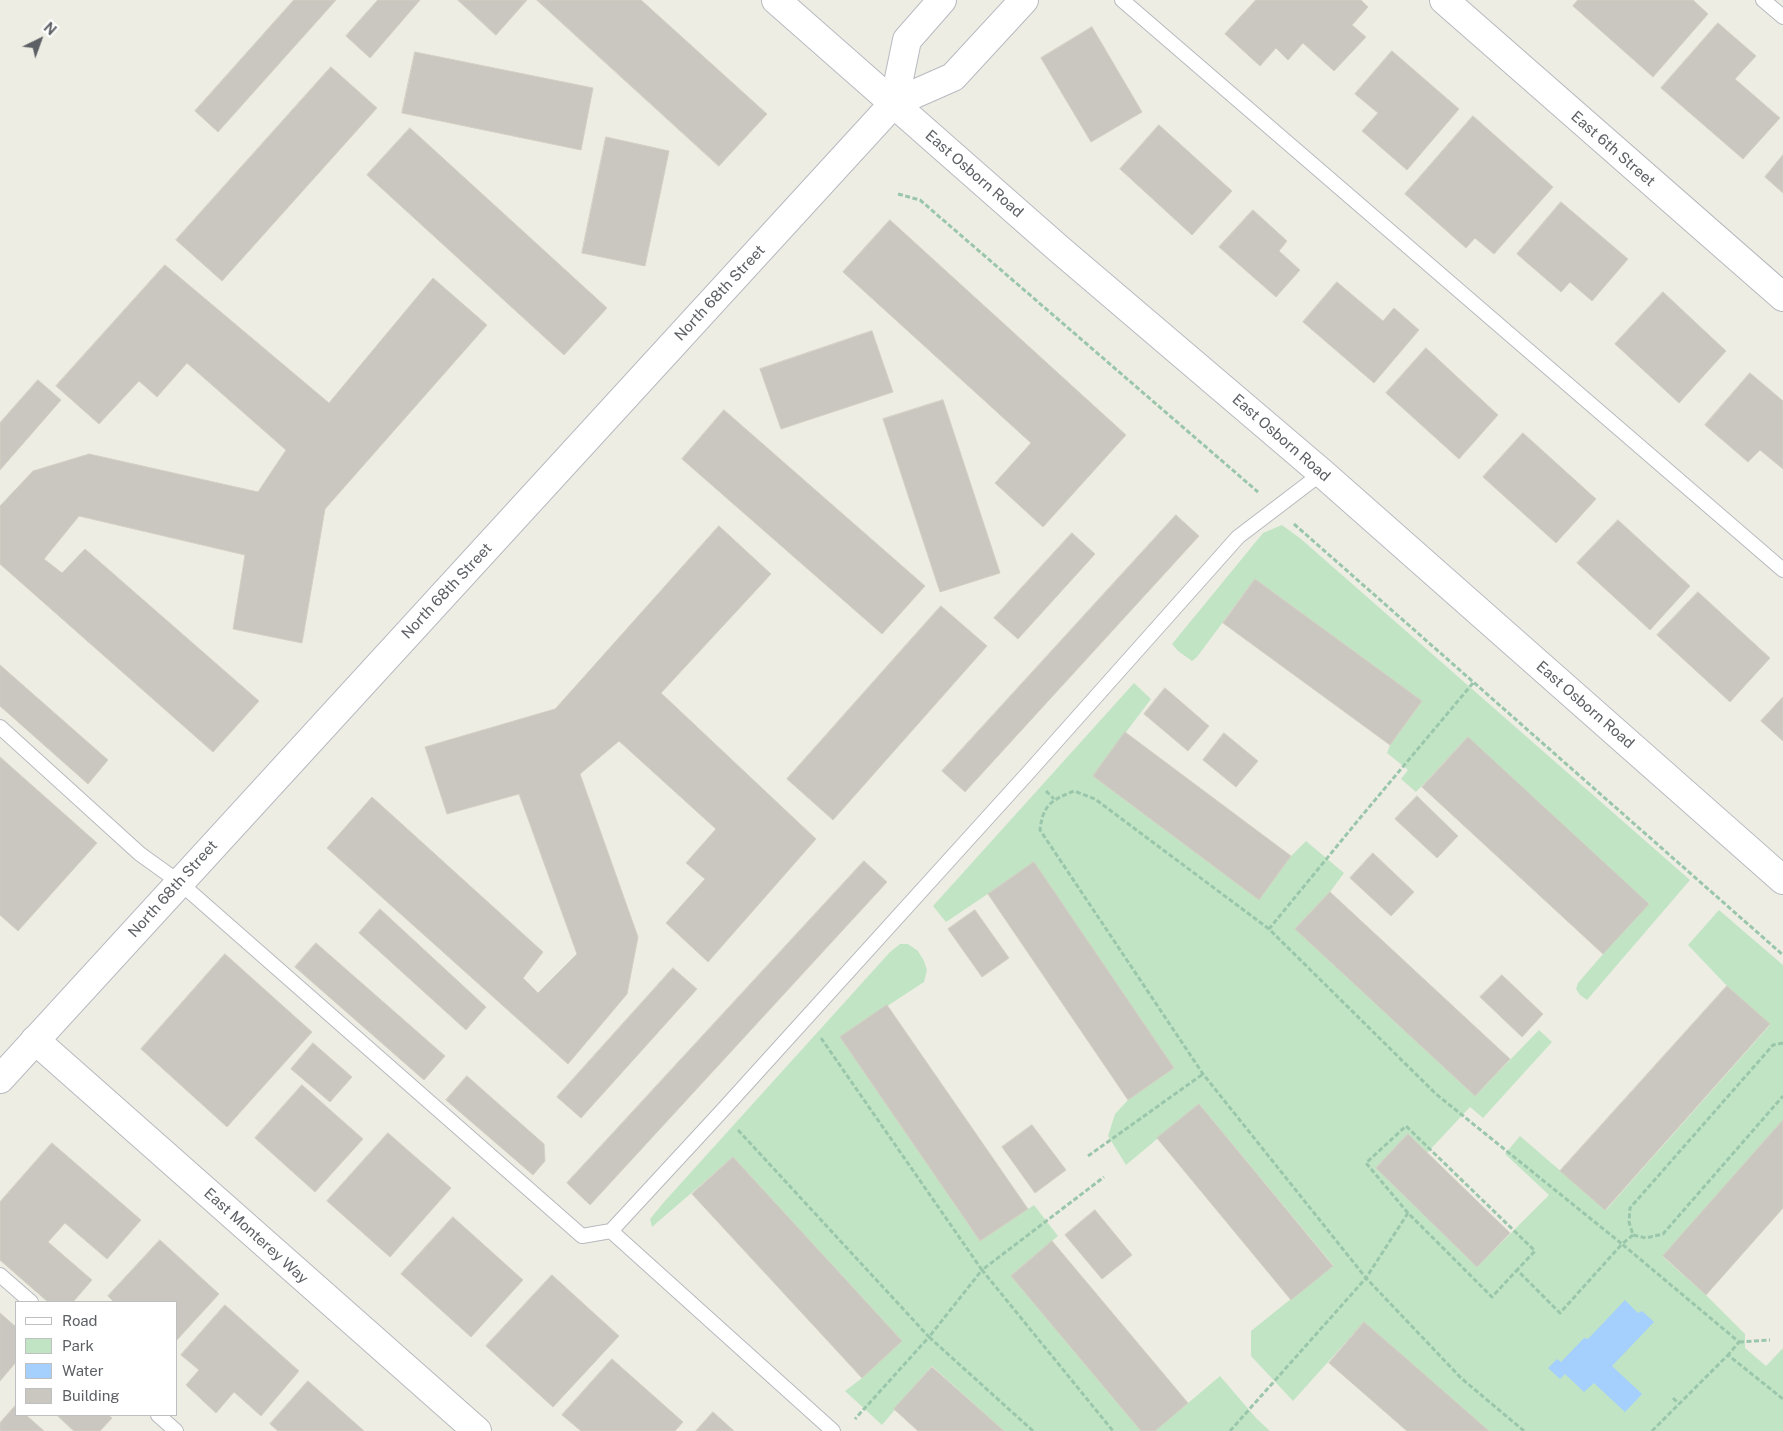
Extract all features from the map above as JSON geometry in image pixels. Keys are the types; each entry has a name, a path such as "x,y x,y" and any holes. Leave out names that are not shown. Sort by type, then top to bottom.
{"main road":[{"name":"East Osborn Road","path":"776,0 1066,255 1322,473 1783,880"},
{"path":"894,103 906,40 942,0"},
{"name":"North 68th Street","path":"0,1079 894,103 953,77 1024,0"},
{"name":"East 6th Street","path":"1444,0 1783,297"},
{"name":"East Monterey Way","path":"35,1040 476,1431"}],"lane":[{"path":"1122,0 1783,570"},
{"path":"1763,0 1783,17"},
{"path":"0,727 140,854 179,882 582,1236 611,1231 807,1017 1238,537 1322,473"},
{"path":"611,1231 833,1431"},
{"path":"0,1275 30,1301"},
{"path":"159,1416 176,1431"}],"path":[{"path":"898,194 920,200 1276,508 1783,955"},
{"path":"1269,929 1366,810 1474,683"},
{"path":"1524,1431 1462,1378 1366,1278 1203,1074 1040,830 1042,816 1054,799 1074,791 1095,798 1269,929 1436,1094 1622,1244 1739,1342 1770,1340"},
{"path":"807,1017 982,1270 1113,1431"},
{"path":"1633,1234 1629,1222 1630,1208 1773,1044 1783,1042"},
{"path":"1088,1156 1203,1074"},
{"path":"1633,1234 1646,1238 1663,1234 1783,1096"},
{"path":"721,1112 929,1337 1033,1431"},
{"path":"1406,1126 1535,1251 1492,1297 1408,1213 1366,1163 1406,1126"},
{"path":"851,1424 929,1337 982,1270 1104,1177"},
{"path":"1230,1431 1366,1278 1408,1213"},
{"path":"1517,1270 1560,1313 1633,1234"},
{"path":"1652,1431 1728,1356 1739,1342"},
{"path":"1728,1356 1783,1399"},
{"path":"1673,1398 1679,1404"}],"green space":[{"path":"1282,525 1301,539 1690,880 1587,1000 1576,989 1578,983 1603,954 1468,737 1416,792 1401,779 1408,770 1387,753 1390,745 1422,701 1255,579 1197,657 1192,661 1172,644 1263,533"},
{"path":"1134,683 1151,699 1093,776 1259,900 1291,856 1306,841 1344,873 1330,892 1295,929 1475,1096 1539,1030 1552,1042 1483,1118 1470,1107 1427,1153 1408,1134 1376,1168 1477,1267 1549,1195 1505,1154 1520,1136 1606,1210 1770,1025 1727,986 1688,945 1719,910 1783,965 1783,1120 1663,1257 1706,1295 1745,1334 1745,1348 1766,1366 1783,1348 1783,1431 1489,1431 1364,1322 1293,1401 1251,1356 1251,1331 1333,1265 1199,1104 1126,1165 1108,1136 1115,1114 1128,1100 1174,1068 1034,863 946,922 933,906"},
{"path":"900,944 908,944 918,951 927,970 924,982 840,1037 980,1241 1034,1205 1058,1236 1011,1276 1141,1431 1004,1431 932,1366 882,1425 845,1391 902,1341 733,1157 652,1227 650,1219 664,1202 890,952"},
{"path":"1220,1376 1257,1419 1270,1431 1155,1431"}],"water":[{"path":"1625,1300 1638,1313 1642,1311 1654,1322 1612,1366 1642,1394 1625,1412 1594,1383 1584,1392 1565,1374 1560,1379 1548,1368 1557,1359 1561,1362 1584,1338 1588,1339"}],"building":[{"path":"294,0 336,0 218,132 195,111"},
{"path":"378,0 420,0 370,58 346,36"},
{"path":"458,0 527,0 496,35"},
{"path":"537,0 641,0 767,114 719,166"},
{"path":"1256,0 1361,0 1368,7 1352,25 1366,37 1334,71 1303,43 1288,60 1276,48 1260,66 1225,34"},
{"path":"1578,0 1693,0 1708,14 1653,77 1573,6"},
{"path":"1718,23 1756,56 1735,79 1780,118 1743,159 1661,88"},
{"path":"1092,27 1142,112 1091,142 1041,58"},
{"path":"1392,51 1459,109 1407,170 1362,131 1378,113 1355,94"},
{"path":"415,52 593,88 581,150 402,113"},
{"path":"331,67 377,108 222,281 176,240"},
{"path":"1473,116 1553,187 1494,254 1475,238 1466,248 1405,194"},
{"path":"1159,125 1232,191 1192,235 1120,169"},
{"path":"410,128 607,308 564,355 367,175"},
{"path":"606,137 669,151 645,266 582,253"},
{"path":"1783,155 1783,193 1765,177"},
{"path":"1561,202 1628,259 1592,301 1570,282 1561,292 1517,254"},
{"path":"1253,210 1287,241 1279,251 1300,270 1276,297 1219,247"},
{"path":"890,220 1126,435 1043,527 995,483 1031,443 843,272"},
{"path":"165,265 329,403 433,278 487,325 325,509 302,643 233,629 245,555 79,516 44,559 62,573 85,549 259,701 213,752 0,564 0,506 33,471 89,454 258,492 286,450 187,363 157,397 139,381 99,424 56,386"},
{"path":"1337,282 1383,321 1394,308 1419,330 1374,383 1303,322"},
{"path":"1663,292 1726,351 1679,403 1615,344"},
{"path":"872,331 893,392 781,429 760,369"},
{"path":"1426,348 1498,415 1459,459 1386,393"},
{"path":"1750,373 1783,401 1783,469 1760,450 1748,462 1705,425"},
{"path":"38,380 61,400 0,470 0,423"},
{"path":"943,400 1000,573 940,592 883,419"},
{"path":"724,410 925,586 882,634 682,459"},
{"path":"1523,433 1596,499 1556,543 1483,477"},
{"path":"1176,515 1199,536 965,792 942,771"},
{"path":"1618,520 1690,586 1650,630 1577,563"},
{"path":"719,526 771,574 661,693 816,839 708,962 666,923 705,879 686,863 716,829 619,741 580,774 638,937 627,994 568,1064 327,848 372,797 543,952 523,978 538,993 577,954 519,794 447,814 425,747 555,709"},
{"path":"1072,533 1095,554 1018,639 994,618"},
{"path":"1255,579 1422,701 1390,745 1223,623"},
{"path":"1698,592 1770,658 1730,702 1657,635"},
{"path":"941,606 987,646 833,820 787,779"},
{"path":"0,665 108,760 88,784 0,706"},
{"path":"1165,688 1209,726 1188,751 1144,714"},
{"path":"1783,697 1783,741 1761,721"},
{"path":"1125,732 1291,856 1259,900 1093,776"},
{"path":"1224,733 1258,761 1236,787 1203,760"},
{"path":"1468,737 1649,904 1603,954 1422,787"},
{"path":"0,757 97,843 18,931 0,915"},
{"path":"1417,796 1458,836 1437,858 1395,819"},
{"path":"1373,853 1414,892 1391,916 1350,878"},
{"path":"864,861 887,882 590,1205 567,1183"},
{"path":"1034,862 1174,1068 1128,1100 988,894"},
{"path":"1330,892 1510,1059 1475,1096 1295,929"},
{"path":"380,909 486,1007 466,1030 359,933"},
{"path":"975,910 1009,958 982,977 948,929"},
{"path":"316,943 445,1056 424,1080 295,967"},
{"path":"225,954 312,1032 227,1127 141,1049"},
{"path":"673,968 697,989 581,1118 557,1097"},
{"path":"1502,975 1543,1014 1522,1037 1480,997"},
{"path":"1727,986 1770,1024 1605,1210 1560,1171"},
{"path":"887,1005 1028,1209 980,1241 840,1037"},
{"path":"313,1043 352,1077 330,1102 291,1069"},
{"path":"467,1076 544,1144 545,1161 533,1175 446,1100"},
{"path":"302,1085 363,1139 315,1192 255,1138"},
{"path":"1199,1104 1333,1266 1291,1300 1157,1138"},
{"path":"1783,1120 1783,1208 1706,1295 1663,1256"},
{"path":"1032,1125 1066,1170 1035,1193 1002,1147"},
{"path":"388,1133 451,1188 390,1257 327,1201"},
{"path":"1408,1134 1510,1233 1477,1267 1376,1168"},
{"path":"52,1143 141,1220 107,1259 65,1223 48,1242 92,1280 74,1301 47,1301 0,1260 0,1202"},
{"path":"733,1157 902,1341 862,1378 692,1194"},
{"path":"1095,1210 1132,1255 1102,1279 1065,1235"},
{"path":"453,1217 523,1280 471,1337 401,1274"},
{"path":"160,1240 219,1294 178,1339 178,1301 113,1301 108,1296"},
{"path":"1052,1241 1188,1403 1155,1431 1141,1431 1011,1276"},
{"path":"552,1275 619,1336 553,1407 486,1346"},
{"path":"225,1305 299,1371 261,1416 234,1392 216,1413 186,1385 199,1370 181,1355"},
{"path":"0,1313 15,1326 15,1363 0,1381"},
{"path":"1364,1322 1489,1431 1407,1431 1329,1363"},
{"path":"612,1359 683,1422 675,1431 581,1431 562,1415"},
{"path":"932,1367 1004,1431 918,1431 894,1409"},
{"path":"308,1381 364,1431 278,1431 270,1424"},
{"path":"15,1406 15,1416 27,1416 44,1431 0,1431 0,1423"},
{"path":"713,1412 734,1431 696,1431"},
{"path":"58,1416 109,1416 112,1418 100,1431 74,1431"}]}
